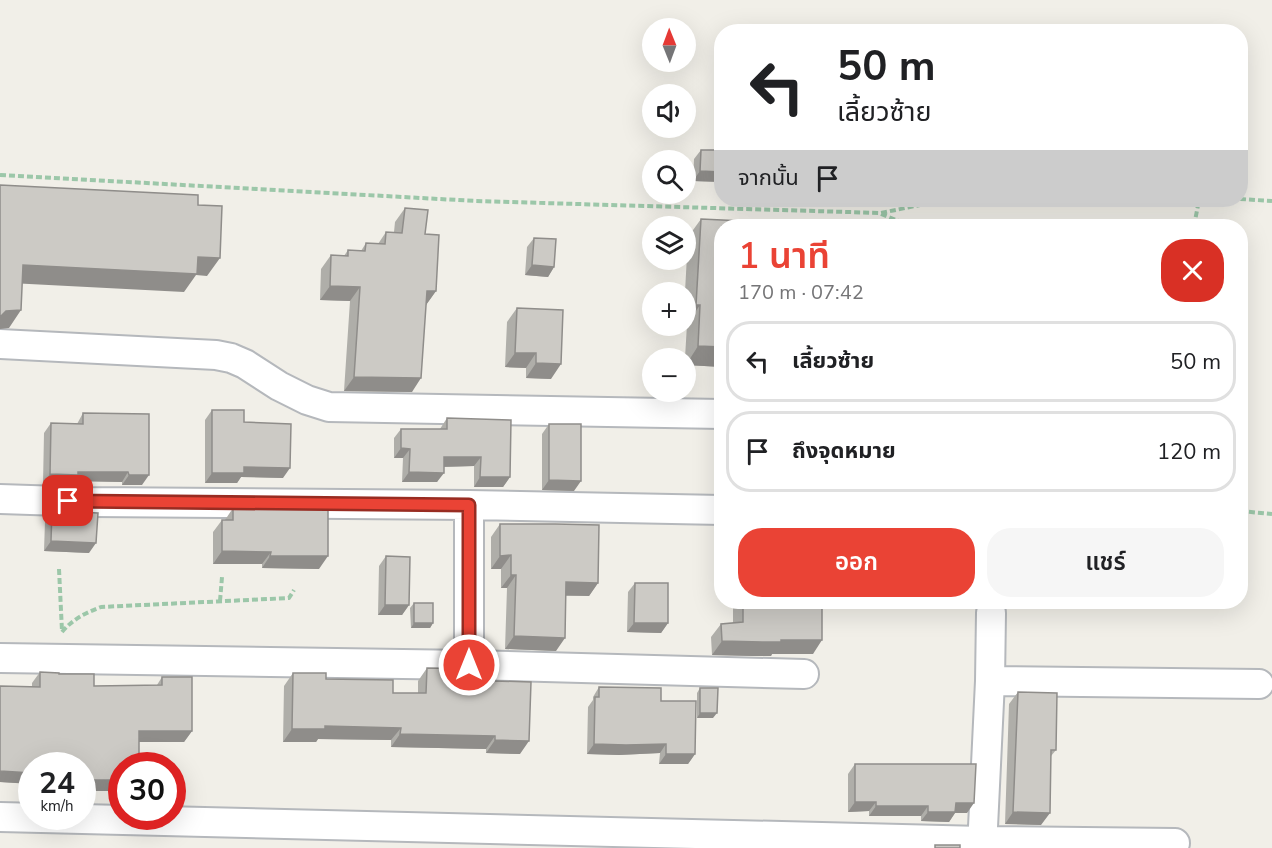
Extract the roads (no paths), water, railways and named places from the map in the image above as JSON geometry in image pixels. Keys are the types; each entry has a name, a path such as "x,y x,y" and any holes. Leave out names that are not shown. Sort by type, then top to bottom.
{"street":[{"path":"0,344 216,355 245,364 279,386 307,400 329,407 714,414"},
{"path":"0,499 714,510"},
{"path":"469,505 469,665"},
{"path":"982,844 991,614"},
{"path":"0,658 62,646 469,665 804,674"},
{"path":"990,681 1259,684"},
{"path":"0,817 982,844 1175,843"}]}
